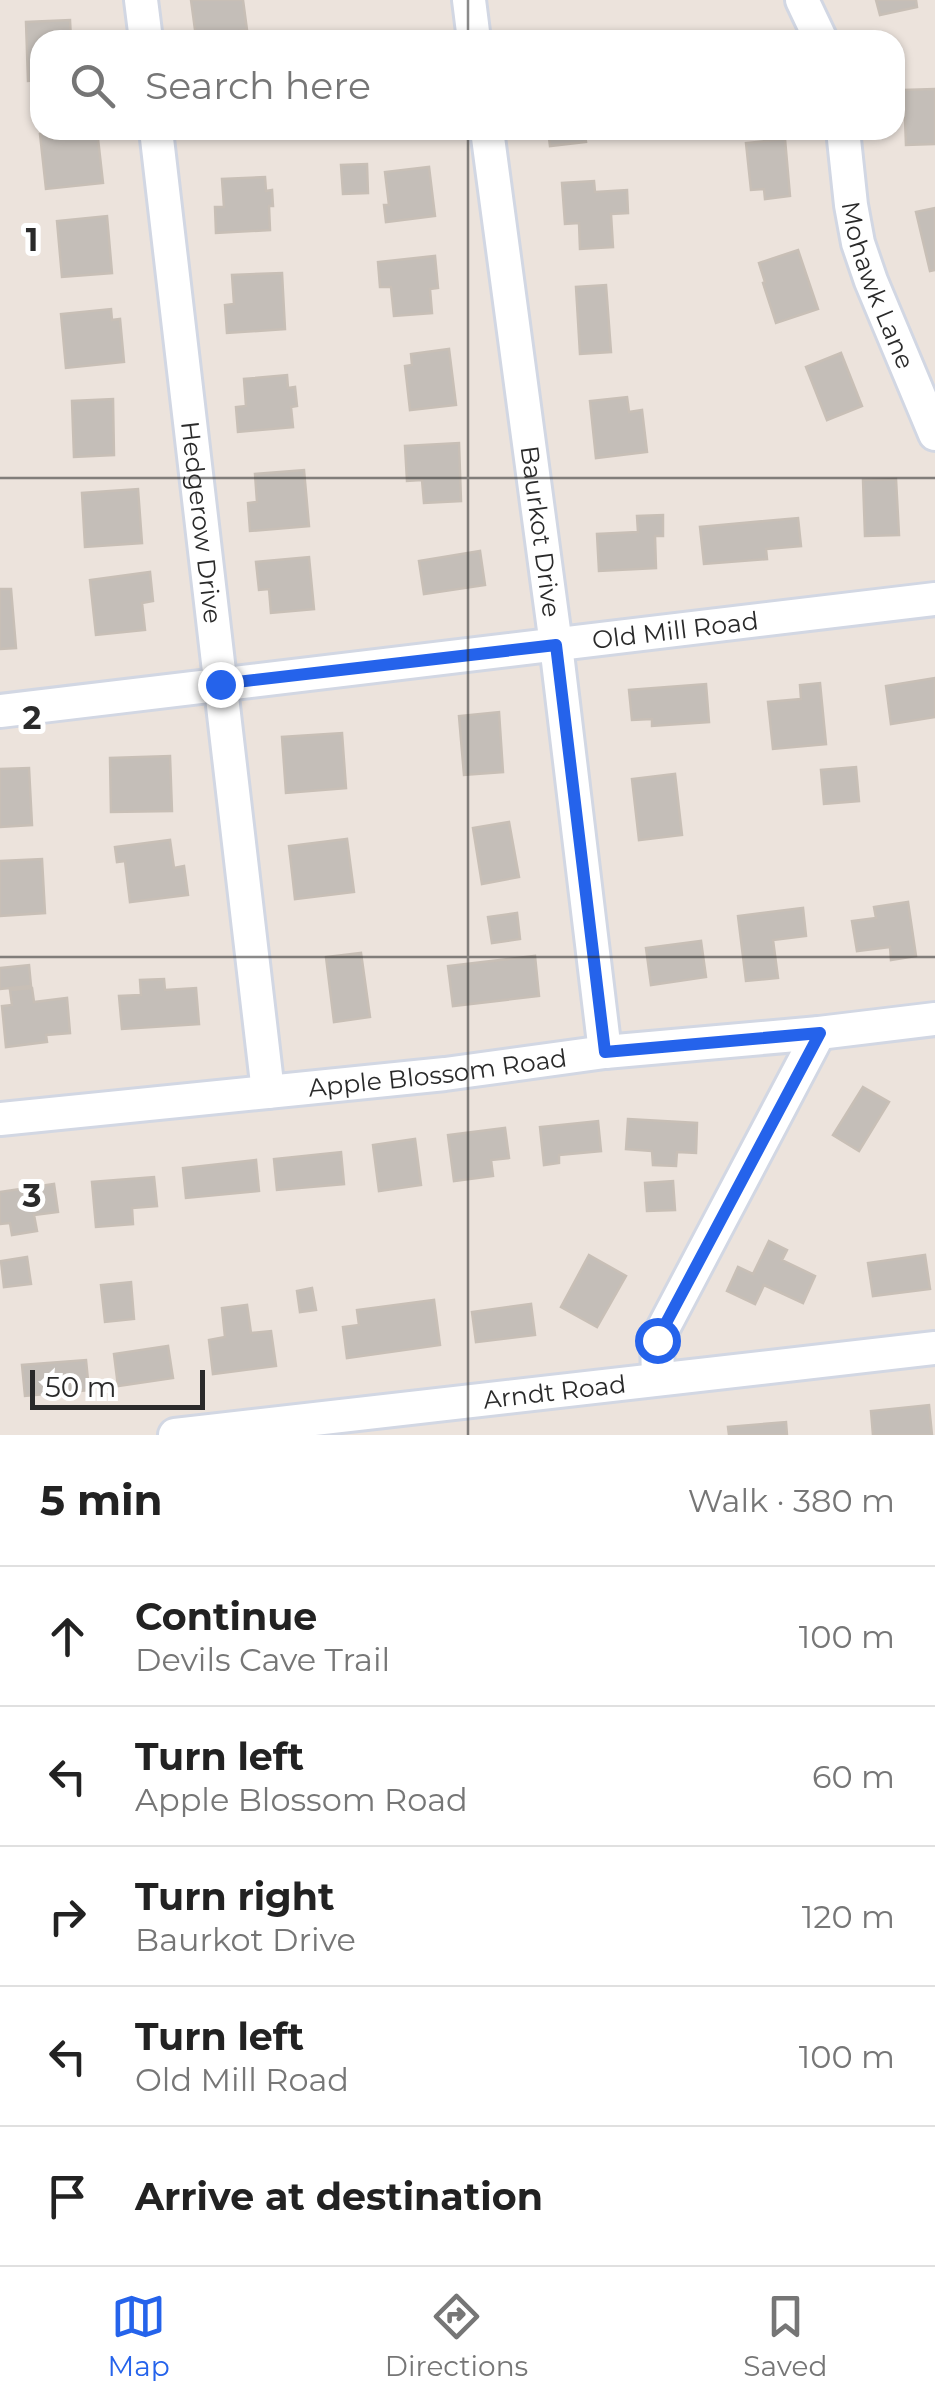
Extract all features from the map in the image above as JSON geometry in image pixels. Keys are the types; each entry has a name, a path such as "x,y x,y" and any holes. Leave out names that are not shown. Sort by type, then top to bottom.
{"street":[{"path":"141,0 145,30"},
{"path":"469,0 473,30"},
{"path":"802,0 817,30"},
{"name":"Hedgerow Drive","path":"157,140 268,1092"},
{"name":"Baurkot Drive","path":"487,140 556,645 605,1052"},
{"name":"Mohawk Lane","path":"844,140 858,243 935,434"},
{"name":"Old Mill Road","path":"0,712 935,599"},
{"name":"Apple Blossom Road","path":"0,1119 935,1019"},
{"path":"658,1378 657,1340 820,1033"},
{"name":"Arndt Road","path":"174,1435 935,1348"}],"building":[{"path":"191,0 243,0 247,30 195,30"},
{"path":"876,0 916,0 917,7 880,15"},
{"path":"70,20 70,30 30,30 28,81 26,22"},
{"path":"935,89 935,144 906,145 905,90"},
{"path":"41,140 98,140 103,183 46,189"},
{"path":"549,140 586,142 550,146"},
{"path":"785,140 790,196 765,199 764,189 751,190 746,143"},
{"path":"367,164 368,193 343,194 341,165"},
{"path":"429,167 435,216 386,222 384,205 389,205 385,172"},
{"path":"265,177 266,191 272,190 270,230 216,233 215,207 224,207 222,179"},
{"path":"594,181 595,192 627,190 628,213 611,214 613,247 580,249 579,223 565,224 562,183"},
{"path":"935,208 935,270 930,271 916,212"},
{"path":"107,216 112,273 62,277 57,221"},
{"path":"798,250 818,309 776,323 759,263"},
{"path":"435,256 438,288 430,289 432,313 394,316 391,287 380,287 378,262"},
{"path":"282,273 285,329 227,333 225,305 234,304 232,275"},
{"path":"606,285 611,352 580,354 576,287"},
{"path":"111,309 112,320 120,319 124,362 66,368 61,314"},
{"path":"449,349 456,405 410,410 405,366 412,365 411,354"},
{"path":"841,353 862,406 827,420 806,367"},
{"path":"287,375 288,388 295,387 293,427 238,432 236,407 246,406 244,379"},
{"path":"627,397 629,412 642,410 647,452 596,458 590,401"},
{"path":"113,399 114,455 74,457 72,401"},
{"path":"459,443 461,501 424,503 422,480 407,481 405,446"},
{"path":"304,470 309,526 250,531 248,503 257,502 255,474"},
{"path":"896,479 899,535 865,536 863,480"},
{"path":"138,489 142,543 85,547 82,493"},
{"path":"663,515 663,536 655,536 656,568 599,571 597,534 638,532 637,516"},
{"path":"798,518 801,546 766,549 767,559 704,564 700,527"},
{"path":"480,551 485,585 424,594 419,561"},
{"path":"309,557 314,609 271,613 269,589 259,590 256,562"},
{"path":"150,572 153,601 142,603 145,630 96,635 90,580"},
{"path":"0,589 11,589 16,648 0,649"},
{"path":"935,678 935,717 891,724 886,686"},
{"path":"820,683 826,744 773,749 768,702 801,699 800,685"},
{"path":"706,684 709,722 652,726 652,719 632,720 629,690"},
{"path":"499,712 503,772 464,775 459,716"},
{"path":"342,733 346,788 286,793 282,737"},
{"path":"170,756 172,811 111,812 110,758"},
{"path":"856,767 859,801 824,804 821,770"},
{"path":"29,768 32,825 0,827 0,769"},
{"path":"675,774 682,835 639,840 632,779"},
{"path":"509,822 519,877 482,884 473,828"},
{"path":"347,839 354,892 295,899 289,846"},
{"path":"170,840 174,868 184,866 188,895 130,902 125,861 117,862 115,847"},
{"path":"42,859 45,913 0,916 0,861"},
{"path":"908,902 916,956 891,960 890,947 857,951 852,921 876,918 874,907"},
{"path":"803,908 806,936 773,940 778,978 746,981 738,916"},
{"path":"517,913 520,939 492,943 488,917"},
{"path":"701,941 706,977 651,985 646,948"},
{"path":"361,953 370,1017 334,1022 326,957"},
{"path":"535,956 539,996 453,1006 448,966"},
{"path":"29,965 31,986 0,989 0,968"},
{"path":"164,979 165,990 196,988 199,1024 122,1029 119,996 141,995 140,980"},
{"path":"32,988 34,1002 67,998 70,1033 46,1035 47,1042 6,1047 2,1006 12,1005 10,990"},
{"path":"863,1087 889,1102 859,1151 833,1135"},
{"path":"628,1119 697,1123 696,1153 677,1152 676,1166 653,1165 652,1151 626,1149"},
{"path":"598,1121 601,1151 559,1155 559,1163 544,1165 540,1127"},
{"path":"505,1128 509,1158 491,1160 493,1176 454,1181 448,1135"},
{"path":"415,1139 421,1185 379,1191 373,1145"},
{"path":"341,1152 344,1184 277,1190 274,1159"},
{"path":"256,1160 259,1191 186,1198 183,1168"},
{"path":"154,1177 157,1206 132,1208 133,1224 96,1227 92,1182"},
{"path":"673,1181 675,1210 647,1211 645,1183"},
{"path":"54,1184 58,1212 34,1215 37,1231 12,1235 10,1223 0,1224 0,1192"},
{"path":"769,1241 787,1250 782,1260 815,1276 803,1303 764,1285 755,1304 727,1291 738,1267 753,1274"},
{"path":"589,1255 626,1276 597,1327 561,1307"},
{"path":"925,1255 930,1289 873,1296 868,1263"},
{"path":"27,1257 31,1284 4,1287 1,1261"},
{"path":"131,1282 134,1319 105,1322 101,1285"},
{"path":"312,1288 316,1310 300,1312 297,1291"},
{"path":"434,1300 440,1345 347,1358 343,1327 359,1325 357,1310"},
{"path":"531,1304 535,1335 476,1342 472,1312"},
{"path":"247,1305 251,1333 271,1331 276,1366 213,1374 209,1340 225,1337 222,1308"},
{"path":"168,1346 173,1378 118,1386 114,1354"},
{"path":"86,1360 89,1390 25,1396 22,1365"},
{"path":"929,1405 932,1435 873,1435 871,1411"},
{"path":"786,1422 787,1435 729,1435 728,1427"}],"route":[{"path":"220,684 556,645 605,1052 820,1033 657,1340"}]}
